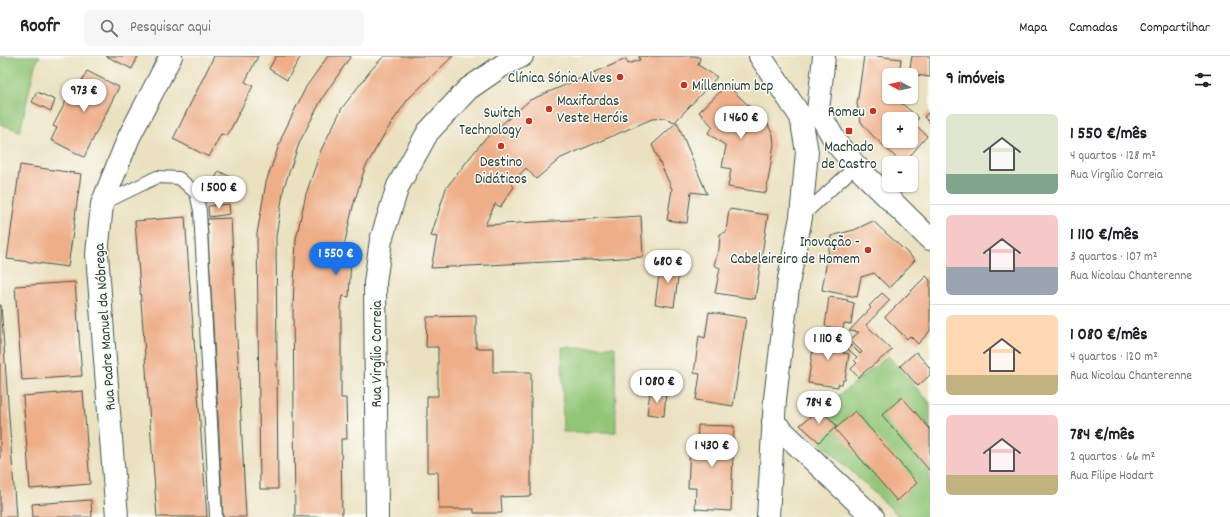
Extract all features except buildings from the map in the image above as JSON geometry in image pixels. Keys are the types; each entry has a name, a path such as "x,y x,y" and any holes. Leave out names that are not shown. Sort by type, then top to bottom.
{"street":[{"name":"Rua Padre Manuel da Nóbrega","path":"117,517 97,254 102,204 129,137 172,56"},
{"name":"Rua Virgílio Correia","path":"377,517 375,283 382,240 398,186 428,132 468,89 503,64 522,56"},
{"path":"760,56 809,114 856,166 930,239"},
{"path":"768,517 773,422 789,279 801,217 809,114 824,56"},
{"path":"773,422 873,517"}],"lane":[{"path":"801,217 856,166"},
{"path":"102,204 157,177 179,178 196,193 200,211 216,517"}],"green space":[{"path":"0,56 40,56 35,65 20,131 0,124"},
{"path":"562,347 615,347 616,432 563,432"},
{"path":"888,356 930,403 930,517 900,517 802,425"}],"place":[{"name":"Clínica Sónia Alves","path":"620,77"},
{"name":"Millennium bcp","path":"684,85"},
{"name":"Maxifardas Veste Heróis","path":"549,109"},
{"name":"Romeu","path":"873,111"},
{"name":"Switch Technology","path":"529,121"},
{"name":"Machado de Castro","path":"849,131"},
{"name":"Destino Didáticos","path":"501,146"},
{"name":"Inovação - Cabeleireiro de Homem","path":"868,250"}]}
